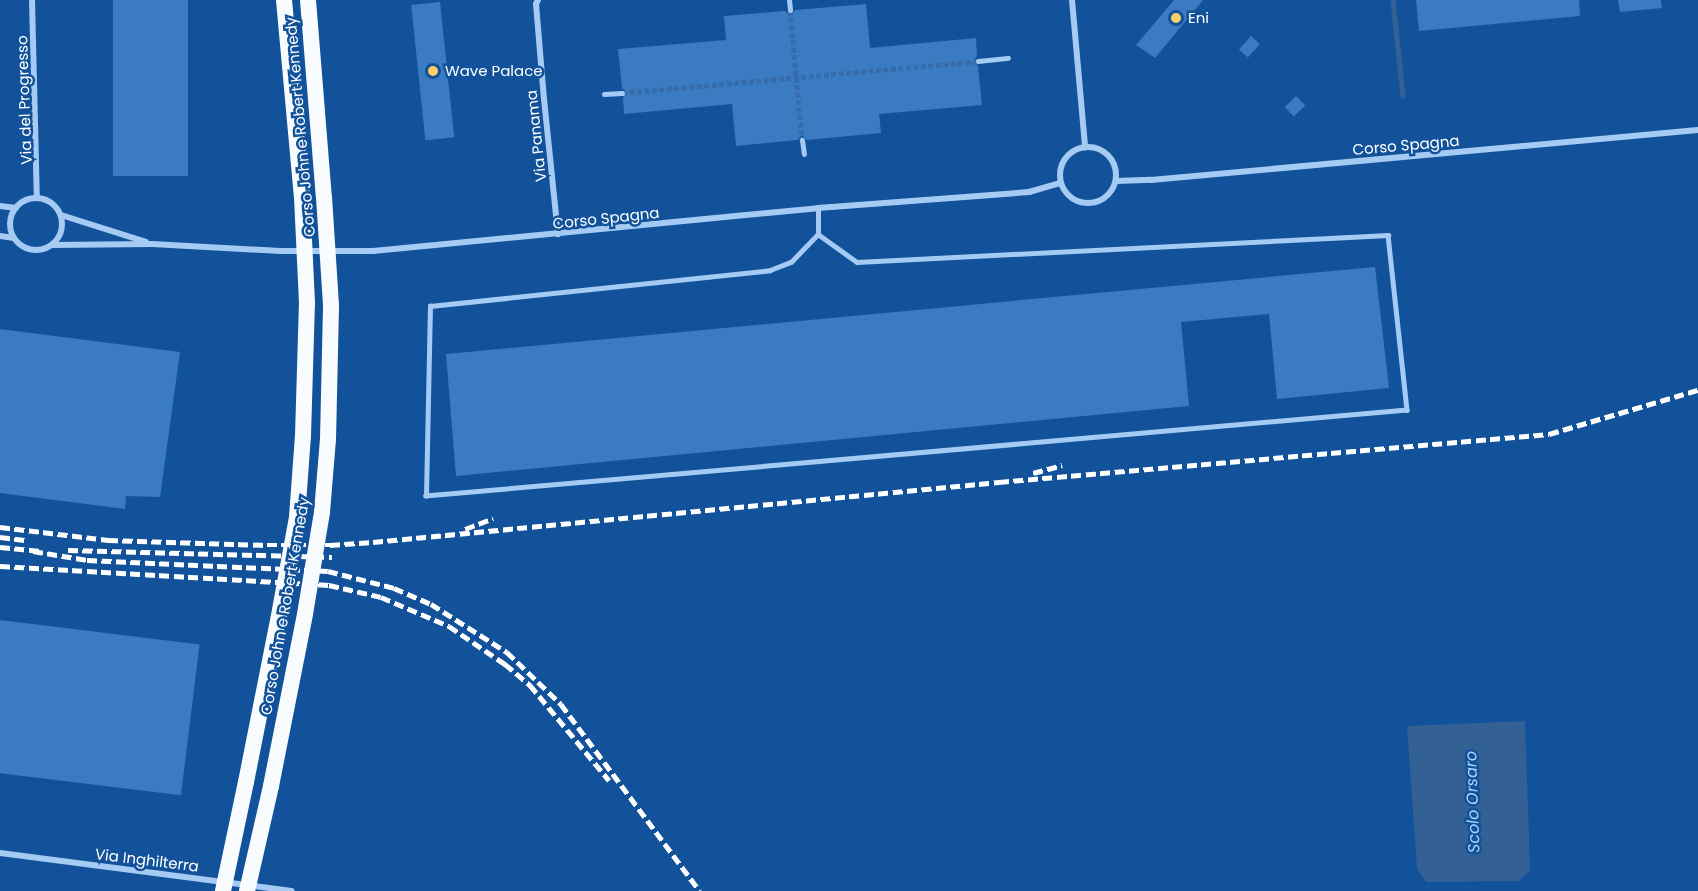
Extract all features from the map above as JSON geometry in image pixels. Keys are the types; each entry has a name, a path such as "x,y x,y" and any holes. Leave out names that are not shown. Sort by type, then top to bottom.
{"highway":[{"name":"Corso John e Robert Kennedy","path":"223,891 297,517 303,436 307,304 302,197 284,0"},
{"name":"Corso John e Robert Kennedy","path":"247,891 271,786 305,614 322,512 328,439 331,306 308,0"}],"street":[{"name":"Via del Progresso","path":"32,0 37,198"},
{"path":"789,0 790,10"},
{"path":"1072,0 1085,147"},
{"name":"Via Panama","path":"537,1 558,234"},
{"path":"978,61 1008,58"},
{"path":"604,94 622,93"},
{"name":"Corso Spagna","path":"1116,181 1151,180 1698,130"},
{"path":"802,140 804,154"},
{"path":"1085,147 1099,149 1107,154 1116,171 1116,181 1108,196 1092,204 1076,202 1068,196 1060,183 1061,164 1066,156 1085,147"},
{"name":"Corso Spagna","path":"0,236 14,238 20,245 36,251 52,245 152,244 281,251 373,251 818,208 1029,192 1060,183"},
{"path":"14,238 10,223 16,208 23,202 37,198"},
{"name":"Corso Spagna","path":"37,198 49,202 61,215 152,244"},
{"path":"0,206 16,208"},
{"path":"52,245 61,231 61,215"},
{"name":"Via Inghilterra","path":"0,853 292,891"}],"lane":[{"path":"818,208 818,234 791,262 770,270 430,306 426,496 1407,410 1388,235 857,261 818,234"}],"water":[{"path":"1525,721 1530,870 1519,881 1426,882 1417,869 1407,726"}],"building":[{"path":"113,0 188,0 188,176 113,176"},
{"path":"1174,0 1203,0 1155,58 1136,45"},
{"path":"1416,0 1579,0 1580,16 1419,31"},
{"path":"1618,0 1661,0 1662,8 1620,12"},
{"name":"Wave Palace","path":"440,2 454,137 425,140 411,5"},
{"path":"866,4 870,48 976,38 977,56 973,61 978,66 982,105 879,114 881,133 807,140 802,135 797,140 736,146 732,104 624,114 623,98 627,92 622,88 618,49 726,40 724,16 785,11 790,15 795,10"},
{"path":"1251,36 1260,44 1248,57 1239,49"},
{"path":"1296,96 1305,105 1294,117 1285,107"},
{"path":"1375,267 1389,388 1277,399 1269,314 1181,322 1189,406 456,476 446,354"},
{"path":"0,329 180,352 160,497 126,496 125,509 0,493"},
{"path":"0,620 200,644 181,795 0,773"}],"waterway":[{"name":"Scolo Orsaro","path":"1393,0 1403,95"}],"tunnel":[{"path":"790,10 802,140"},
{"path":"622,93 978,61"}],"railway":[{"path":"0,527 108,540 267,545 373,542 999,482 1549,434 1698,390"},
{"path":"1033,473 1062,465"},
{"path":"465,529 493,518"},
{"path":"0,537 25,540"},
{"path":"0,547 41,551"},
{"path":"68,550 332,557"},
{"path":"33,551 87,560 328,571 394,588 431,604 507,652 561,704 700,891"},
{"path":"0,566 329,585 381,597 449,626 505,664 530,685 609,780"}],"place":[{"name":"Eni","path":"1176,18"},
{"name":"Wave Palace","path":"433,71"}]}
